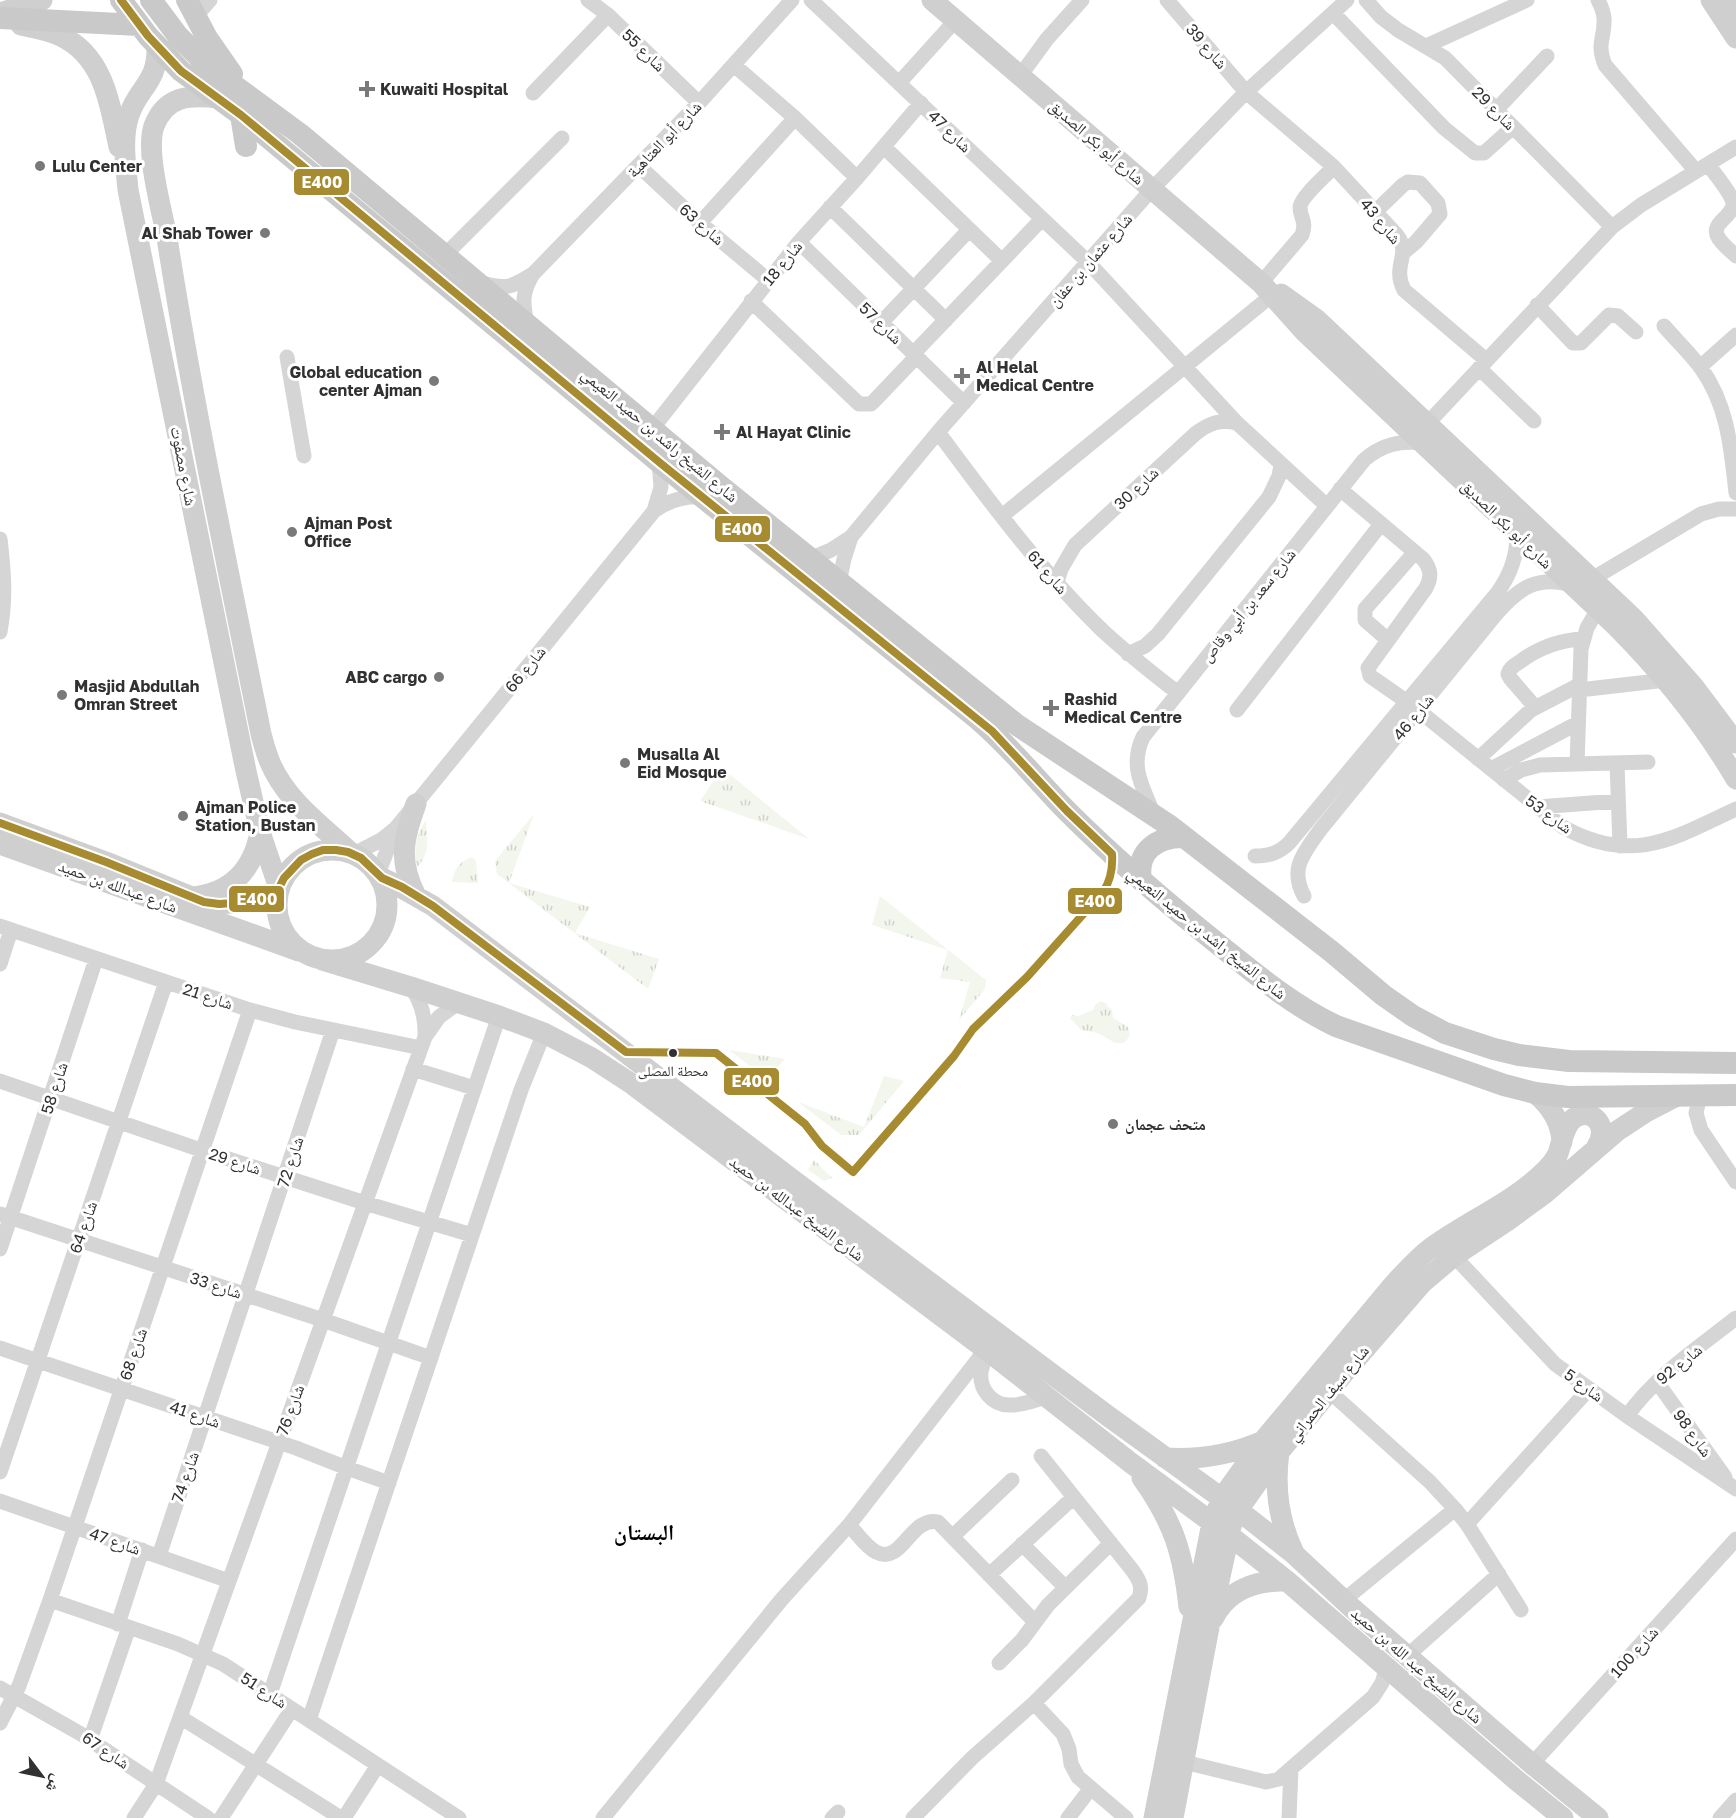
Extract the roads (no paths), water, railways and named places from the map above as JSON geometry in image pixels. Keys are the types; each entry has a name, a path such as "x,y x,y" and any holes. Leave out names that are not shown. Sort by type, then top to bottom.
{"main road":[{"name":"شارع الشيخ راشد بن حميد النعيمي","path":"121,0 157,46 188,76 218,98 245,106 300,134 652,429 839,583 1017,725 1154,815 1332,952 1398,1006 1437,1029 1494,1049 1544,1059 1736,1062"},
{"name":"شارع الشيخ راشد بن حميد النعيمي","path":"151,0 178,36 224,78 245,106 659,462 979,720 1014,753 1067,811 1141,880 1192,924 1287,998 1336,1026 1494,1082 1534,1093 1568,1097 1734,1096"},
{"path":"191,9 245,106 246,146"},
{"path":"0,19 139,25"},
{"path":"1141,880 1141,862 1153,845 1162,839 1183,837"}],"street":[{"path":"0,13 42,0"},
{"path":"191,9 210,0"},
{"name":"شارع 55","path":"588,0 608,15 699,103"},
{"name":"شارع أبو العتاهية","path":"528,326 523,295 533,274 699,103 792,0"},
{"name":"شارع 47","path":"811,0 1088,262 1238,423 1327,506"},
{"name":"شارع أبو بكر الصديق","path":"932,0 1266,290 1290,300 1316,319 1393,403 1634,619 1734,734"},
{"name":"شارع 39","path":"1167,0 1246,92"},
{"name":"شارع عثمان بن عفان","path":"810,559 831,550 851,537 938,432 1152,189 1246,92 1347,0"},
{"name":"شارع 29","path":"1366,0 1390,24 1445,58 1612,227"},
{"path":"1426,46 1527,0"},
{"path":"1598,0 1604,18 1600,42 1605,65 1733,201 1732,210 1718,226 1717,231 1720,239 1736,256"},
{"path":"1711,0 1736,38"},
{"path":"1730,0 1736,9"},
{"path":"1020,76 1078,1"},
{"path":"1334,13 1432,116 1475,153 1484,153 1513,127"},
{"path":"533,93 608,15"},
{"path":"0,19 63,37 79,47 92,61 102,77 107,92 128,190"},
{"path":"899,83 956,21"},
{"name":"شارع مصفوت","path":"157,46 155,70 135,102 126,128 128,190 260,832 279,889"},
{"path":"1496,110 1547,56"},
{"path":"734,65 795,118 857,178"},
{"name":"شارع 43","path":"1246,92 1334,167 1401,239 1404,252 1398,273 1404,290 1482,364 1534,422"},
{"name":"شارع مصفوت","path":"218,98 184,97 171,104 161,114 154,127 151,142 188,364 261,734 269,761 286,790 297,803 353,854"},
{"name":"شارع 18","path":"652,429 799,242 921,103"},
{"path":"700,223 795,118"},
{"path":"444,256 562,138"},
{"path":"884,147 1002,261"},
{"path":"1425,433 1482,364 1612,227 1641,205 1736,147"},
{"name":"شارع 63","path":"639,166 700,223 768,280"},
{"path":"1002,516 1185,367 1266,290 1305,228 1300,209 1302,200 1334,167"},
{"path":"1375,212 1408,182 1420,183 1438,203 1440,211 1438,218 1404,252"},
{"path":"830,207 946,320"},
{"path":"751,301 859,404 871,404 946,320 1042,219"},
{"path":"881,323 969,230"},
{"name":"شارع 57","path":"799,242 964,403"},
{"name":"شارع أبو العتاهية","path":"473,280 509,287 533,274"},
{"path":"1537,305 1573,343 1581,343 1609,315 1618,315 1635,332"},
{"path":"1664,326 1700,367 1732,422 1736,493"},
{"path":"158,340 166,334 172,337 188,364"},
{"path":"1700,367 1736,335"},
{"path":"287,357 304,456"},
{"name":"شارع 30","path":"1057,582 1061,569 1075,545 1195,434 1210,424 1238,423"},
{"name":"شارع 61","path":"938,432 1002,516 1057,582 1128,654 1178,693"},
{"name":"شارع أبو بكر الصديق","path":"1425,433 1517,533 1634,644 1699,722 1736,779"},
{"name":"شارع سعد بن أبي وقاص","path":"1154,815 1138,776 1137,756 1143,737 1364,460 1384,446 1409,441 1425,433"},
{"name":"شارع 66","path":"654,511 661,487 659,462"},
{"path":"1128,654 1152,640 1269,497 1279,476 1281,465"},
{"path":"1340,489 1415,552 1428,565 1431,573 1430,581 1388,640 1365,620 1365,609 1415,552"},
{"name":"شارع 66","path":"353,854 381,840 396,828 654,511 662,505 681,498 702,497"},
{"path":"1592,579 1701,514 1719,509 1736,509"},
{"path":"1237,710 1381,524"},
{"name":"شارع 46","path":"1492,609 1515,558 1517,533"},
{"name":"شارع عثمان بن عفان","path":"839,583 851,537"},
{"path":"0,539 5,580 0,632"},
{"name":"شارع 46","path":"1255,856 1270,855 1284,848 1412,706 1492,609 1527,586 1550,581 1572,585"},
{"path":"1577,764 1579,660 1583,639 1598,609"},
{"path":"1535,707 1510,678 1508,674 1510,668 1549,645 1572,639 1583,639"},
{"name":"شارع 53","path":"1388,640 1370,663 1368,672 1370,676 1412,706 1563,827 1579,836 1596,842 1620,846 1633,847 1652,844 1669,839 1736,809"},
{"path":"1478,759 1535,707 1579,688 1666,680"},
{"name":"شارع 46","path":"1304,896 1298,880 1302,856 1412,706"},
{"path":"1491,770 1578,723"},
{"path":"1504,780 1521,770 1540,765 1648,762"},
{"path":"1617,763 1620,846"},
{"path":"1537,807 1618,801"},
{"path":"416,804 407,829 403,856 409,883 416,896"},
{"path":"1308,820 1310,829 1320,830"},
{"name":"شارع عبدالله بن حميد","path":"0,823 106,862 189,897 219,904 234,904 250,902 279,889"},
{"name":"شارع 66","path":"379,876 396,828"},
{"path":"189,897 204,896 218,891 237,878 251,861 260,832"},
{"name":"شارع عبدالله بن حميد","path":"0,844 313,956"},
{"path":"322,850 337,850 353,854 363,859 379,876 386,892 387,908 384,923 377,937 366,948 352,956 337,960 313,956 290,942 280,926 276,908 279,889 290,868 308,855 322,850"},
{"name":"شارع الشيخ عبدالله بن حميد","path":"379,876 442,913 738,1138 973,1327 987,1350 1131,1463 1225,1517"},
{"path":"0,964 6,928"},
{"name":"شارع 21","path":"6,928 250,1010 333,1030 423,1042"},
{"name":"شارع الشيخ عبدالله بن حميد","path":"313,956 499,1016 544,1033 592,1058 632,1084 725,1155 1165,1458 1225,1517"},
{"name":"شارع 58","path":"0,1249 5,1216 50,1098 96,959"},
{"name":"شارع 64","path":"0,1472 166,982"},
{"name":"شارع 76","path":"411,987 422,1005 425,1026 423,1042"},
{"name":"شارع 76","path":"134,1818 156,1784 423,1042 439,1017 458,1003"},
{"name":"شارع 68","path":"0,1723 7,1700 50,1600 250,1010"},
{"path":"270,1694 499,1016"},
{"name":"شارع 72","path":"246,1294 333,1030"},
{"path":"309,1720 528,1070 544,1033"},
{"path":"413,1069 474,1088"},
{"name":"شارع 29","path":"0,1081 201,1150 472,1235"},
{"path":"1534,1093 1544,1100 1557,1119 1562,1142"},
{"path":"1700,1095 1696,1113 1697,1122 1736,1182"},
{"name":"شارع سيف الحمراني","path":"1271,1446 1329,1391 1409,1296 1432,1273 1544,1194 1596,1148 1646,1112 1677,1096"},
{"name":"شارع سيف الحمراني","path":"1154,1818 1225,1517 1271,1446 1407,1269 1437,1244 1505,1201 1544,1172 1557,1156 1569,1123 1576,1117 1584,1115 1593,1117 1600,1123 1601,1140 1596,1148"},
{"path":"725,1155 730,1141 738,1138"},
{"name":"شارع 33","path":"5,1216 246,1294 431,1358"},
{"name":"شارع 5","path":"1454,1256 1546,1356 1627,1416 1733,1487"},
{"name":"شارع 74","path":"159,1556 246,1294"},
{"name":"شارع 92","path":"1627,1416 1657,1382 1736,1317"},
{"name":"شارع 41","path":"0,1348 279,1442 389,1483"},
{"path":"987,1350 981,1379 985,1391 993,1400 1011,1406 1047,1397"},
{"path":"603,1818 782,1599 849,1525 987,1350"},
{"name":"شارع 98","path":"1657,1382 1733,1487"},
{"path":"1467,1524 1589,1389"},
{"path":"1329,1391 1430,1482 1455,1509 1467,1524 1521,1610"},
{"path":"1099,1437 1126,1448 1225,1517 1321,1589 1348,1604 1455,1509"},
{"path":"1165,1458 1220,1455 1242,1449 1271,1446 1277,1469 1281,1522 1294,1554"},
{"path":"913,1818 972,1758 1034,1703 1139,1598 1141,1584 1133,1571 1041,1456"},
{"path":"1131,1463 1158,1501 1174,1532 1200,1627"},
{"path":"953,1536 1012,1480"},
{"path":"989,1575 1074,1497"},
{"name":"شارع 47","path":"1,1506 75,1527 229,1581"},
{"name":"شارع الشيخ عبد الله بن حميد","path":"1225,1517 1294,1554 1407,1656 1598,1818"},
{"name":"شارع الشيخ عبد الله بن حميد","path":"1225,1517 1287,1581 1563,1818"},
{"path":"849,1525 877,1553 885,1554 893,1552 924,1522 931,1520 938,1522 1035,1622"},
{"name":"شارع 100","path":"1532,1764 1736,1539"},
{"path":"999,1663 1022,1640 1065,1587 1111,1543"},
{"path":"1022,1544 1065,1587"},
{"path":"90,1740 142,1550"},
{"path":"1407,1656 1498,1574"},
{"path":"1200,1627 1223,1603 1247,1586 1273,1580 1287,1581"},
{"name":"شارع 51","path":"50,1600 178,1644 223,1664 454,1817"},
{"name":"شارع سيف الحمراني","path":"1173,1818 1184,1762 1200,1627"},
{"path":"1184,1762 1266,1782 1279,1779 1373,1697 1382,1683 1387,1667"},
{"path":"1373,1697 1409,1686"},
{"name":"شارع 67","path":"0,1688 7,1700 90,1740 156,1784 187,1812 208,1818"},
{"path":"1034,1703 1063,1734 1074,1771 1126,1818"},
{"path":"221,1818 292,1709"},
{"path":"180,1717 343,1818 378,1765"},
{"path":"1289,1818 1291,1768"},
{"path":"1068,1818 1091,1788"},
{"path":"1720,1818 1736,1800"}],"place":[{"name":"Kuwaiti Hospital","path":"367,89"},
{"name":"Lulu Center","path":"40,166"},
{"name":"Al Shab Tower","path":"265,233"},
{"name":"Al Helal Medical Centre","path":"962,376"},
{"name":"Global education center Ajman","path":"434,381"},
{"name":"Al Hayat Clinic","path":"722,432"},
{"name":"Ajman Post Office","path":"292,532"},
{"name":"ABC cargo","path":"439,677"},
{"name":"Masjid Abdullah Omran Street","path":"62,695"},
{"name":"Rashid Medical Centre","path":"1051,708"},
{"name":"Musalla Al Eid Mosque","path":"625,763"},
{"name":"Ajman Police Station, Bustan","path":"183,816"},
{"name":"محطة المصلى","path":"673,1053"},
{"name":"متحف عجمان","path":"1113,1124"}],"district":[{"name":"البستان","path":"644,1532"}]}
